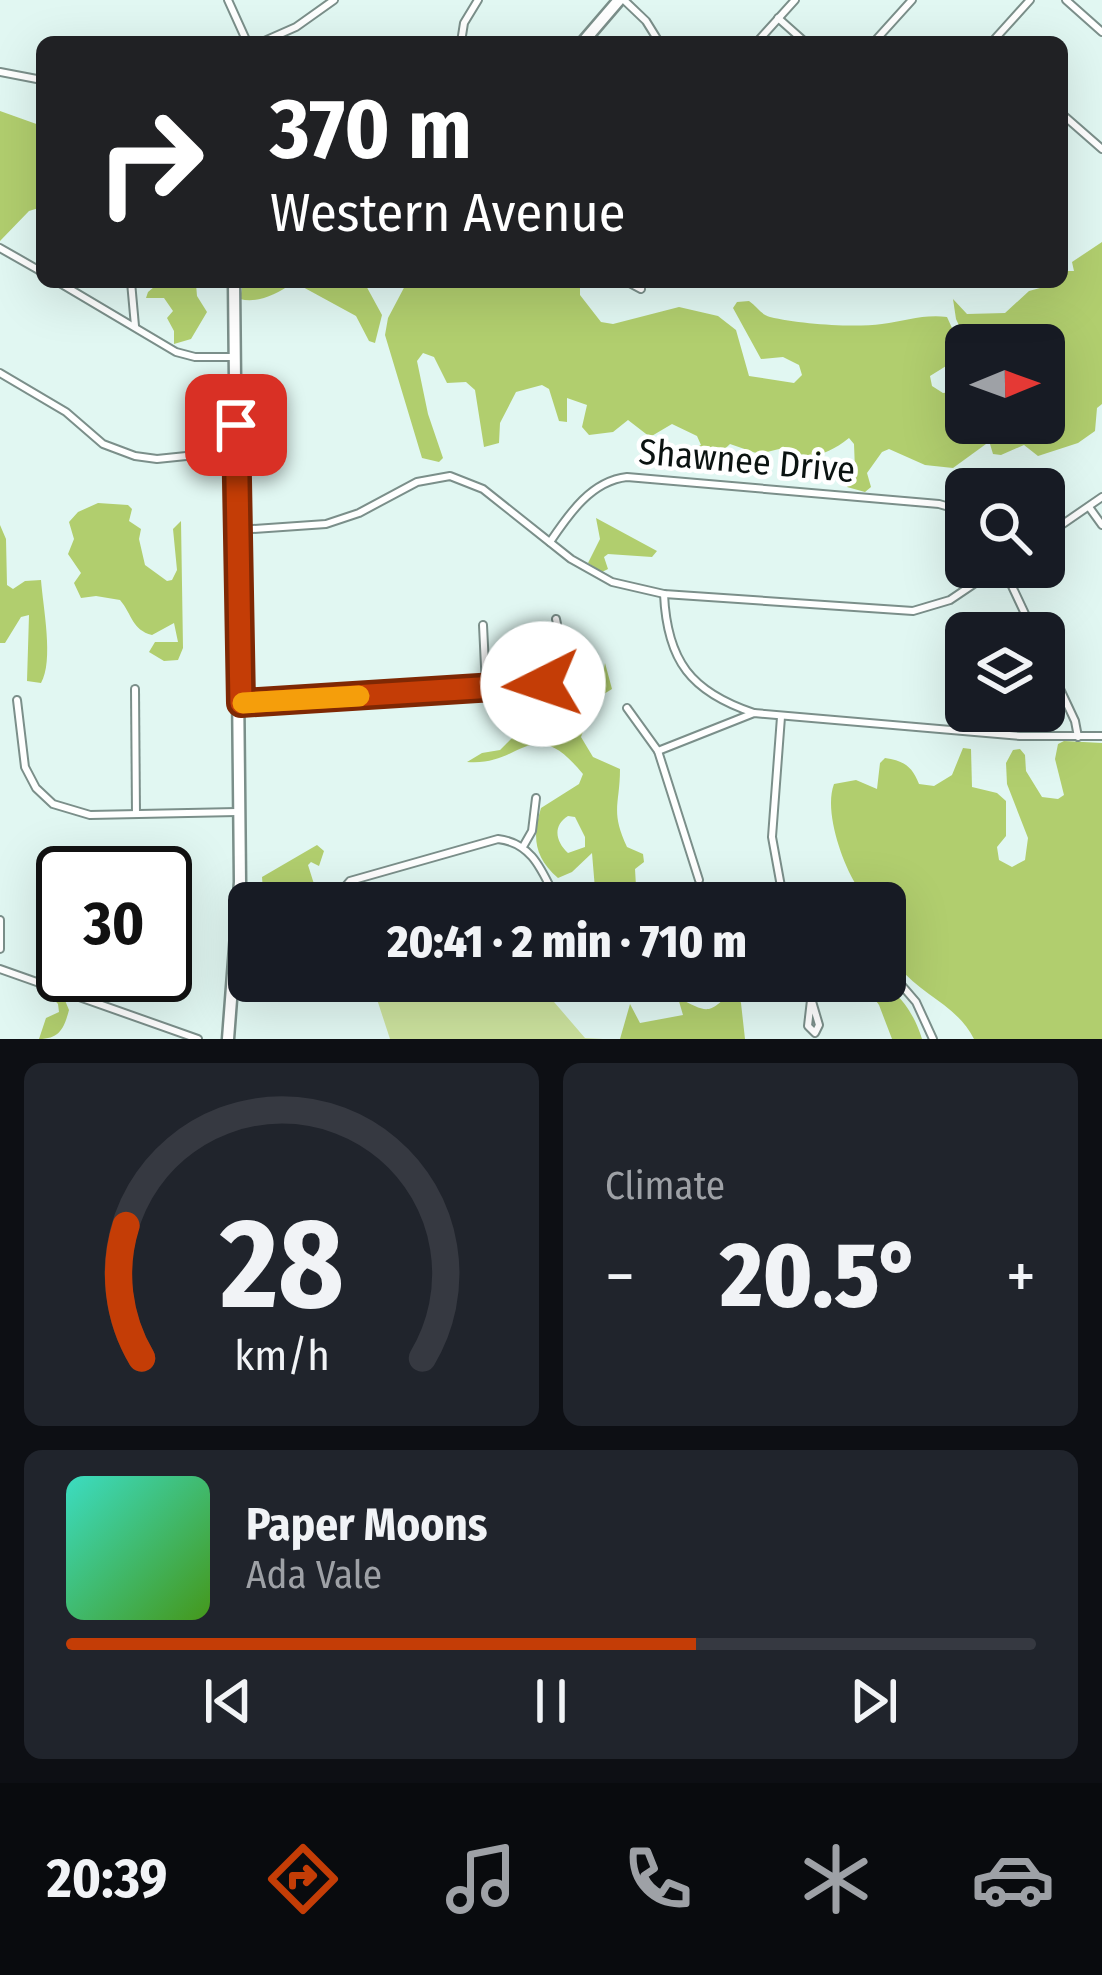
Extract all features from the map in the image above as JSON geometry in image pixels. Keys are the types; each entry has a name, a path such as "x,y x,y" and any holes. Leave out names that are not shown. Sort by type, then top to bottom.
{"main road":[{"path":"589,36 622,0"},
{"path":"234,288 240,882"},
{"path":"228,1039 230,1002"}],"street":[{"path":"228,0 244,36"},
{"path":"276,36 334,0"},
{"path":"461,36 478,0"},
{"path":"622,0 655,36"},
{"path":"762,36 795,0"},
{"path":"879,36 912,0"},
{"path":"997,36 1030,0"},
{"path":"1066,0 1102,32"},
{"path":"778,18 798,36"},
{"path":"0,72 36,79"},
{"path":"1068,118 1102,148"},
{"path":"0,248 36,269"},
{"path":"68,288 186,355 234,358"},
{"path":"131,288 134,327"},
{"path":"0,373 66,412 103,444 135,456 157,459 237,451"},
{"path":"239,530 326,524 359,513 417,482 451,476 483,489 598,578 664,594 913,611 950,600 969,588"},
{"name":"Shawnee Drive","path":"550,542 590,493 620,477 945,506"},
{"path":"1065,523 1102,497"},
{"path":"1089,507 1102,525"},
{"path":"664,594 668,628 684,670 710,695 754,713 1102,736"},
{"path":"241,703 543,684 553,677 562,652 556,619"},
{"path":"483,625 486,688"},
{"path":"135,689 136,814"},
{"path":"17,700 22,754 41,794 53,804 78,813 241,812"},
{"path":"1065,700 1078,736"},
{"path":"627,708 658,751 699,880"},
{"path":"658,751 754,713"},
{"path":"780,882 772,837 782,717"},
{"path":"523,846 532,831 531,808 536,798"},
{"path":"350,882 490,840 523,846 548,882"},
{"path":"0,920 0,949"},
{"path":"0,969 198,1039"},
{"path":"906,990 933,1039"}],"green space":[{"path":"0,111 36,124 36,209 0,241"},
{"path":"1102,242 1102,404 1097,408 1095,431 1078,443 1038,456 1024,445 993,454 990,444 1065,444 1065,324 958,324 953,299 967,314 1005,313 1029,291 1068,288 1068,271 1074,271 1072,262"},
{"path":"196,288 207,312 191,339 174,344 167,318 173,311 164,298 146,298 148,292"},
{"path":"242,288 285,288 267,297 240,299"},
{"path":"305,288 367,288 382,315 375,343 369,341 356,316"},
{"path":"404,288 580,288 580,295 601,322 613,324 679,307 718,316 736,330 749,376 794,383 802,375 799,365 783,357 761,359 733,308 737,302 749,301 770,317 826,325 947,317 945,367 930,376 932,386 943,393 945,444 986,444 953,468 925,465 889,449 867,473 871,487 865,492 847,487 855,470 854,444 849,438 825,453 809,455 783,448 759,454 730,444 692,472 690,449 701,445 697,436 672,424 650,437 628,420 613,432 589,435 582,427 587,405 567,398 567,422 559,421 549,389 542,385 516,392 500,423 499,443 484,447 475,390 466,382 447,383 434,357 423,353 417,361 443,458 439,462 422,458 385,335"},
{"path":"98,503 132,509 129,521 141,529 145,565 167,581 177,570 173,529 181,521 183,648 178,660 164,661 149,652 155,642 178,642 174,623 152,635 136,625 120,600 81,598 74,583 81,573 68,554 74,539 69,522"},
{"path":"596,518 657,551 652,557 608,554 604,557 608,569 602,572 588,563 600,539"},
{"path":"0,525 6,539 7,585 13,589 25,581 41,580 47,648 41,683 27,681 29,615 21,617 5,643 0,643"},
{"path":"605,663 612,689 586,705 581,737 593,757 620,769 619,824 627,847 643,854 644,862 635,869 636,882 594,882 592,853 558,878 540,854 536,828 541,808 579,784 583,774 551,746 527,746 486,761 467,762 500,750 522,728 587,699 601,686","holes":["568,816 575,817 585,847 568,853 558,829"]},
{"path":"1102,743 1102,1039 974,1039 958,1017 906,975 906,882 855,882 833,820 834,784 856,780 877,789 885,758 906,765 919,784 934,786 952,775 963,748 971,749 972,787 997,793 1006,801 1006,836 997,847 999,860 1012,867 1025,860 1028,838 1007,784 1006,763 1013,750 1020,749 1026,771 1042,797 1058,799 1064,795 1055,759 1058,744"},
{"path":"317,845 324,851 319,866 308,865 313,882 262,882 262,877"},
{"path":"66,1002 69,1010 65,1022 52,1037 39,1039 46,1018 59,1012 58,1004"},
{"path":"378,1002 554,1002 585,1038 603,1039 390,1039"},
{"path":"679,1002 702,1009 741,1002 745,1039 620,1039 630,1004 640,1023 683,1015"},
{"path":"877,1002 903,1002 922,1039 892,1039"}],"slow traffic":[{"path":"243,703 359,696"}],"route":[{"path":"236,425 241,703 543,684"}]}
